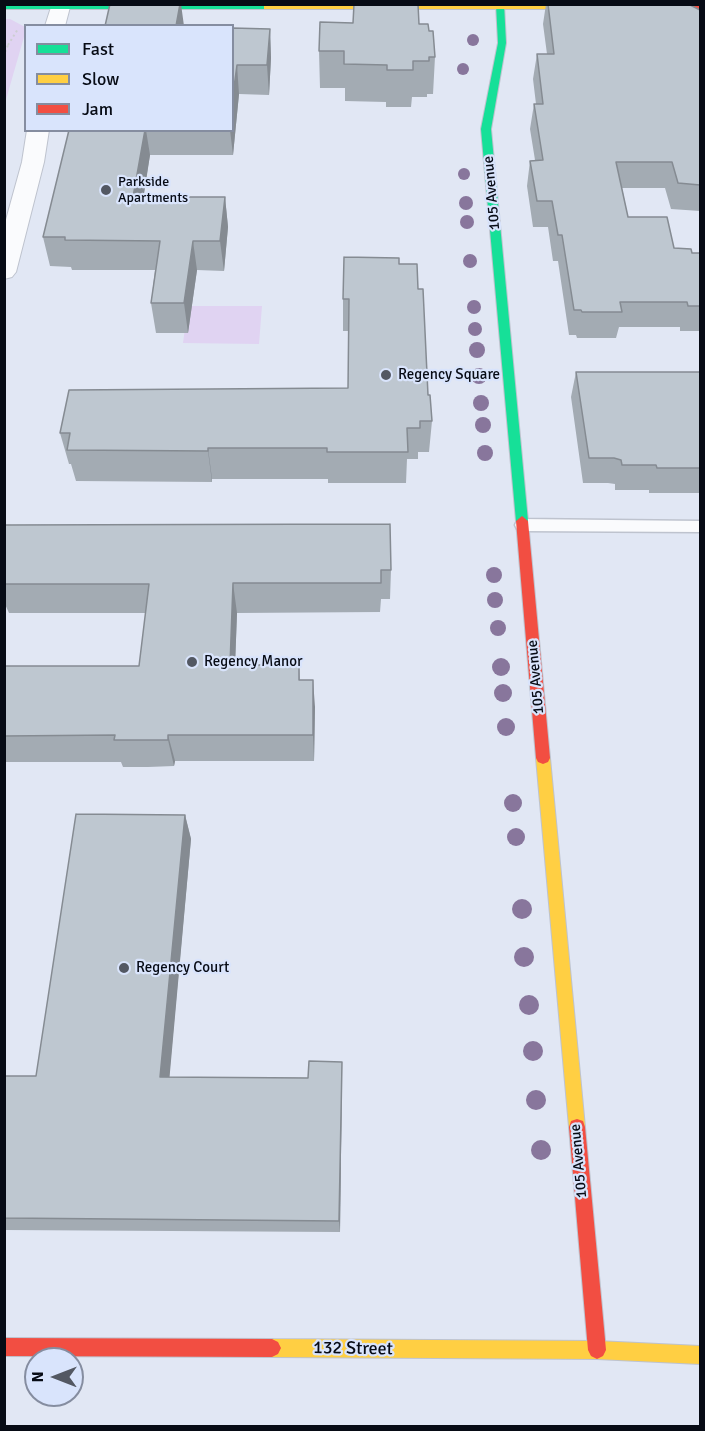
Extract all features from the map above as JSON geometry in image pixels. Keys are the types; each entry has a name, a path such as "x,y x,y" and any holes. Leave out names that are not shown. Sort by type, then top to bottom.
{"street":[{"path":"4,7 59,12 500,6 603,7"},
{"name":"105 Avenue","path":"500,6 502,43 486,129 597,1350"},
{"path":"637,7 700,7"},
{"path":"4,272 33,162 38,132"},
{"name":"132 Street","path":"4,1347 597,1350 700,1355"}],"lane":[{"path":"522,525 700,527"}],"path":[{"path":"4,43 9,45 4,55"}],"shaded area":[{"path":"5,19 10,19 24,26 24,37 5,103"},
{"path":"188,306 262,306 259,344 183,343"}],"building":[{"path":"110,4 180,4 176,24 105,24"},
{"path":"354,4 418,4 419,24 428,24 429,31 433,31 435,57 429,57 429,61 413,61 413,70 387,70 387,65 344,64 344,51 319,51 320,22 353,23"},
{"path":"548,4 688,4 700,10 700,185 678,183 672,162 616,162 628,217 667,217 674,248 691,249 692,253 700,253 700,306 688,306 687,302 620,302 622,312 574,310 562,235 558,235 552,201 537,201 530,161 543,160 534,104 543,104 537,54 554,54"},
{"path":"234,28 270,29 267,65 237,65 234,87"},
{"path":"69,132 145,132 133,197 225,197 220,241 193,241 184,303 151,303 160,241 65,240 65,237 43,237"},
{"name":"Regency Square","path":"344,257 399,258 399,264 417,264 418,289 423,289 428,395 430,395 432,421 420,421 420,428 407,428 408,452 327,452 327,448 208,448 208,451 67,450 70,433 60,433 69,390 348,388 349,299 343,299"},
{"path":"576,372 700,372 700,468 622,465 621,460 614,458 589,458"},
{"name":"Regency Manor","path":"390,524 391,570 381,570 381,583 233,583 230,665 299,665 299,680 313,680 313,735 168,735 168,740 114,740 115,735 4,736 4,666 139,666 149,584 4,584 4,525"},
{"name":"Regency Court","path":"76,814 185,815 160,1077 308,1078 309,1061 342,1062 339,1221 4,1218 4,1076 36,1076"}],"traffic: fast":[{"path":"500,4 502,43 486,129 522,521"},
{"path":"4,7 267,7"}],"traffic: slow":[{"path":"267,7 591,7"},
{"path":"543,758 577,1127"},
{"path":"272,1348 597,1350 700,1355"}],"traffic: jam":[{"path":"648,7 700,7"},
{"path":"522,521 543,758"},
{"path":"577,1127 597,1350"},
{"path":"4,1347 272,1348"}],"place":[{"name":"Parkside Apartments","path":"106,190"},
{"name":"Regency Square","path":"386,375"},
{"name":"Regency Manor","path":"192,662"},
{"name":"Regency Court","path":"124,968"}]}
